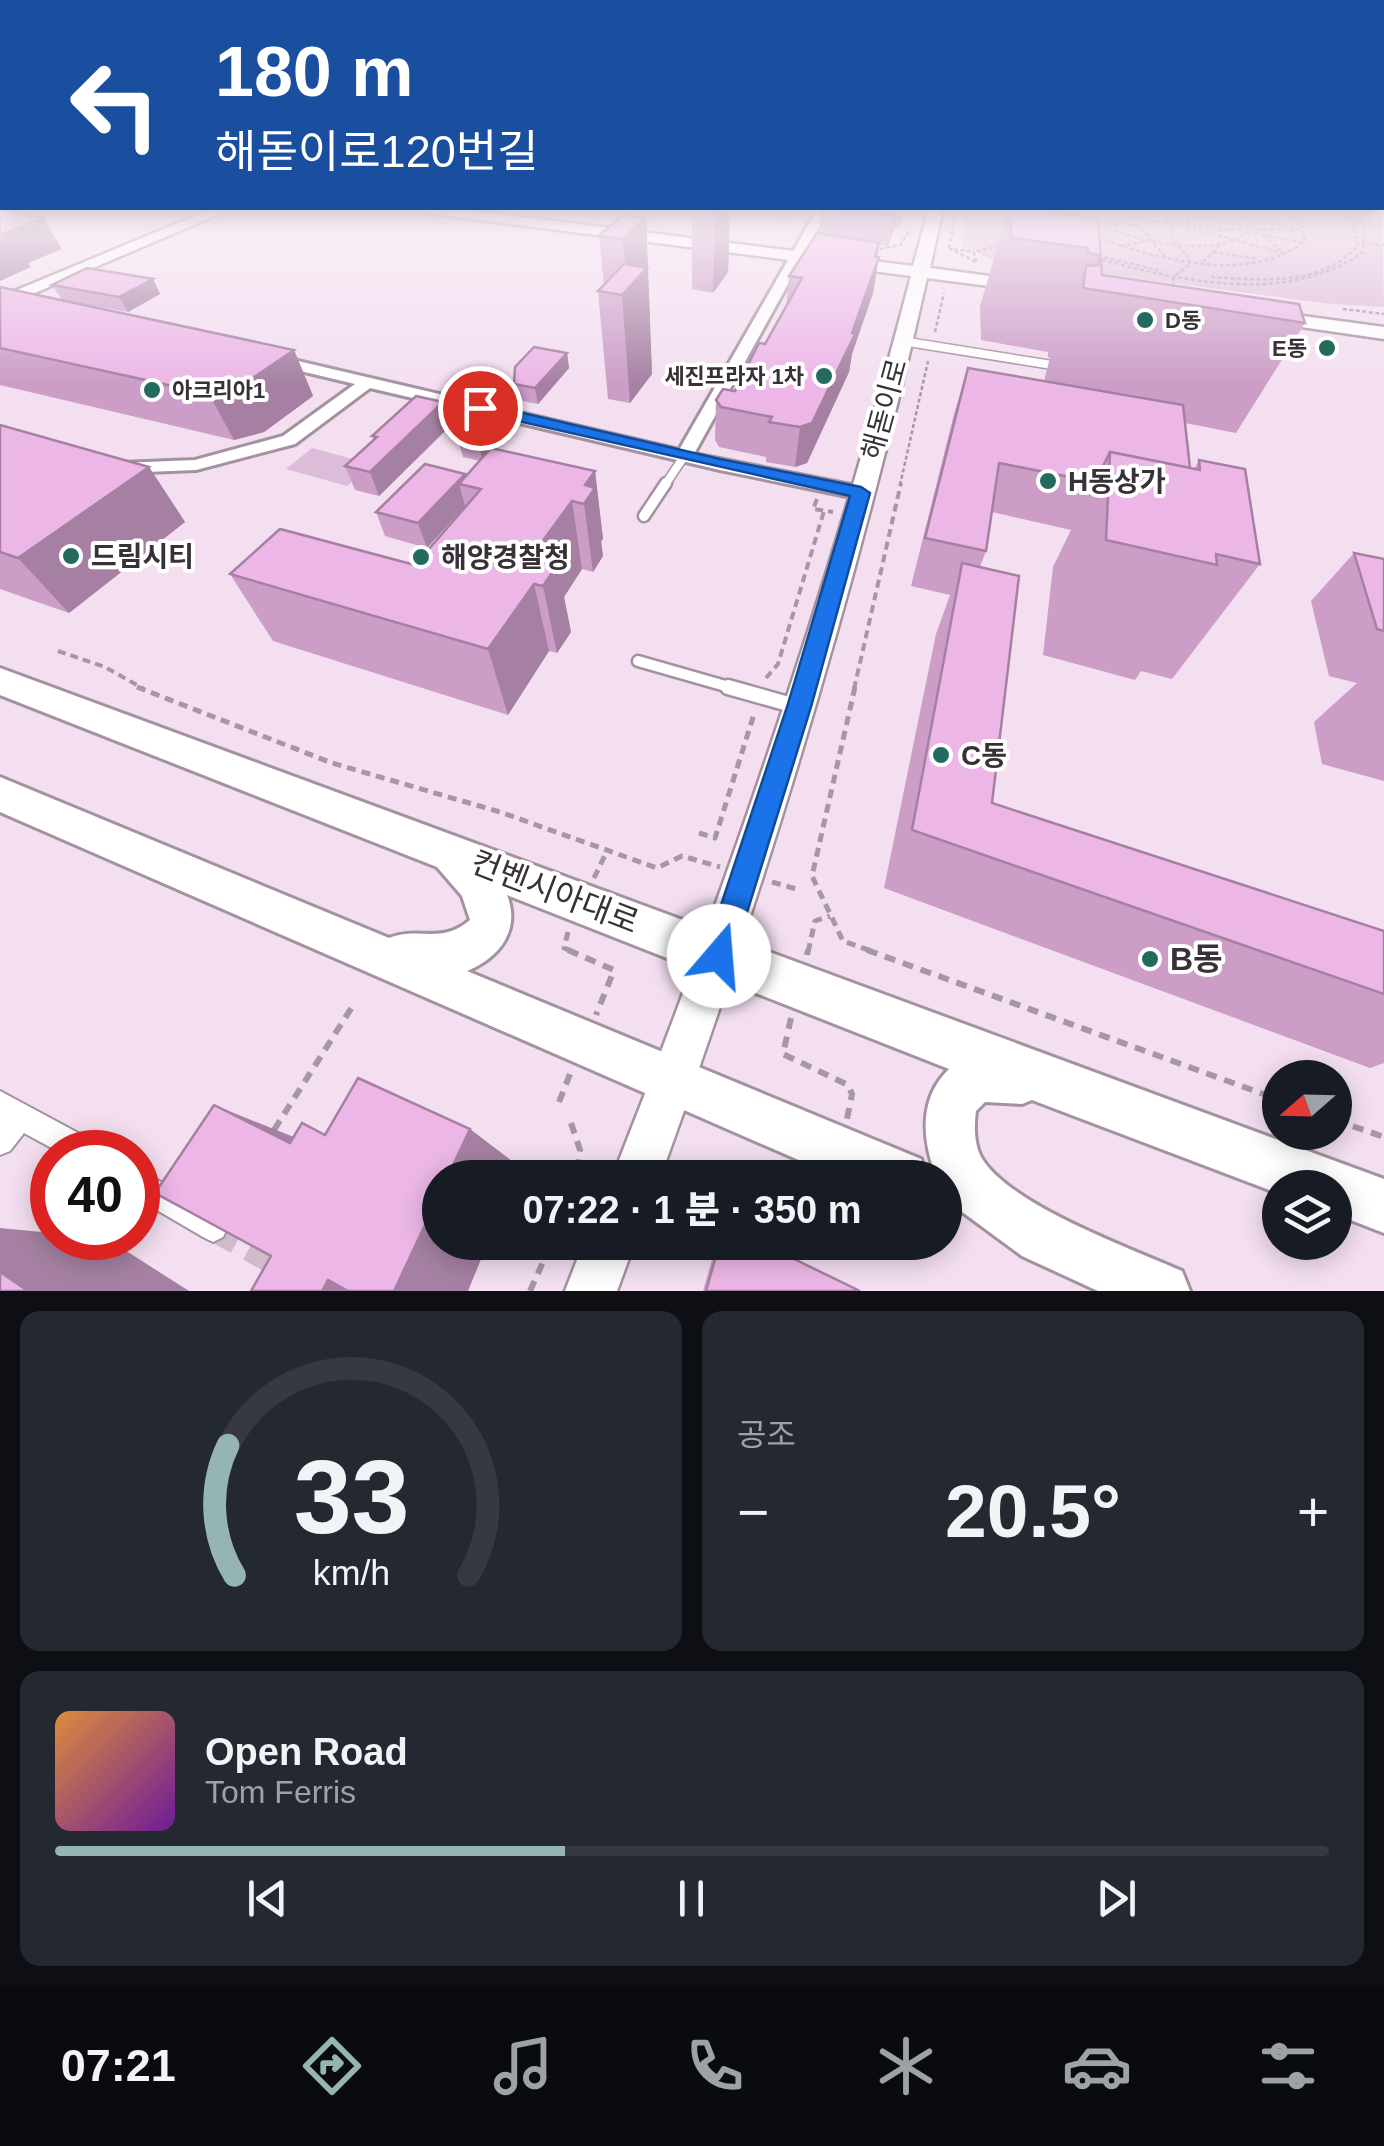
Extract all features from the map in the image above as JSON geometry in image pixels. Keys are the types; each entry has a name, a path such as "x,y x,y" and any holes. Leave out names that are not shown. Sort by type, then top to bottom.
{"main road":[{"name":"컨벤시아대로","path":"0,680 1287,1170"},
{"path":"0,794 860,1160"},
{"path":"366,950 432,958 464,952 485,939 494,918 492,905 473,876 439,848"},
{"path":"1052,1082 983,1078 967,1086 951,1108 948,1128 950,1149 968,1182 1007,1216 1060,1245"},
{"name":"컨벤시아대로","path":"1352,1194 1384,1206"},
{"path":"962,1203 1162,1291"}],"street":[{"path":"2,301 91,264"},
{"path":"685,455 792,264"},
{"path":"875,264 1056,290"},
{"name":"해돋이로","path":"643,1160 719,956 799,707 902,341 930,264"},
{"path":"929,273 1038,277"},
{"path":"2,301 44,309"},
{"path":"1384,322 1249,310 1384,333"},
{"path":"254,356 861,493"},
{"path":"109,466 142,470 196,465 289,440 368,382"},
{"path":"0,1141 10,1109 47,1130"},
{"path":"160,1196 212,1227"},
{"path":"591,1291 603,1260"}],"lane":[{"path":"902,341 1052,365"},
{"path":"644,516 685,455"},
{"path":"638,661 799,707"}],"path":[{"path":"1131,264 1240,282 1304,278 1348,264"},
{"path":"1173,287 1175,274 1189,264"},
{"path":"1175,274 1237,279 1300,276 1338,264"},
{"path":"929,273 934,337"},
{"path":"1345,309 1384,314"},
{"path":"930,351 812,876 817,888 843,941 1262,1093"},
{"path":"769,671 778,664 824,511"},
{"path":"58,651 105,667 133,686 332,763 500,812 657,868 682,856"},
{"path":"700,834 714,838 752,720"},
{"path":"602,862 608,850"},
{"path":"806,892 817,888"},
{"path":"815,921 831,916"},
{"path":"569,930 564,948 614,970 606,990"},
{"path":"273,1132 354,1004"},
{"path":"785,1040 785,1057 848,1085 850,1106"},
{"path":"571,1123 580,1150 579,1160"},
{"path":"1352,1126 1384,1138"},
{"path":"530,1291 544,1260"}],"shaded area":[{"path":"1030,264 1383,264 1384,307 1331,304"},
{"path":"312,448 371,464 347,486 286,469"}],"building":[{"path":"624,264 647,268 622,295 598,291"},
{"path":"797,264 876,264 852,333 855,334 812,423 800,427 721,407 716,400 723,389 735,391 759,343 765,344 802,278 789,276"},
{"path":"1099,265 1102,275 1299,304 1305,323 1083,288 1086,266"},
{"path":"87,268 153,279 119,297 52,285"},
{"path":"0,287 294,350 241,386 209,394 0,348"},
{"path":"534,347 567,353 535,388 514,384 515,367"},
{"path":"968,368 1183,405 1190,468 1110,452 1095,482 999,463 986,551 925,538"},
{"path":"416,396 443,402 370,472 345,466 377,437 372,436"},
{"path":"480,410 500,415 477,437 456,433"},
{"path":"0,425 149,467 18,558 0,552"},
{"path":"491,448 595,471 585,485 595,488 584,504 572,501 531,557 558,564 543,586 534,584 488,649 230,574 280,529 415,565 481,489 459,484"},
{"path":"1110,452 1200,470 1199,460 1245,469 1260,564 1216,554 1217,565 1106,540"},
{"path":"425,464 465,474 418,523 376,512"},
{"path":"1354,553 1384,559 1384,631 1377,629"},
{"path":"962,563 1019,576 992,803 1384,931 1384,994 912,830"},
{"path":"358,1078 470,1129 455,1160 422,1160 422,1231 394,1291 348,1291 328,1280 322,1291 251,1291 271,1256 160,1196 160,1186 214,1105 290,1143 302,1123 325,1135"},
{"path":"715,1260 796,1260 860,1291 706,1291"},
{"path":"0,1272 28,1291 0,1291"}],"tunnel":[{"path":"213,1227 329,1291"}],"place":[{"name":"D동","path":"1145,320"},
{"name":"E동","path":"1327,348"},
{"name":"세진프라자 1차","path":"824,376"},
{"name":"아크리아1","path":"152,390"},
{"name":"H동상가","path":"1048,481"},
{"name":"드림시티","path":"71,556"},
{"name":"해양경찰청","path":"421,557"},
{"name":"C동","path":"941,755"},
{"name":"B동","path":"1150,959"}],"route":[{"path":"480,408 861,493 799,707 719,956"}]}
